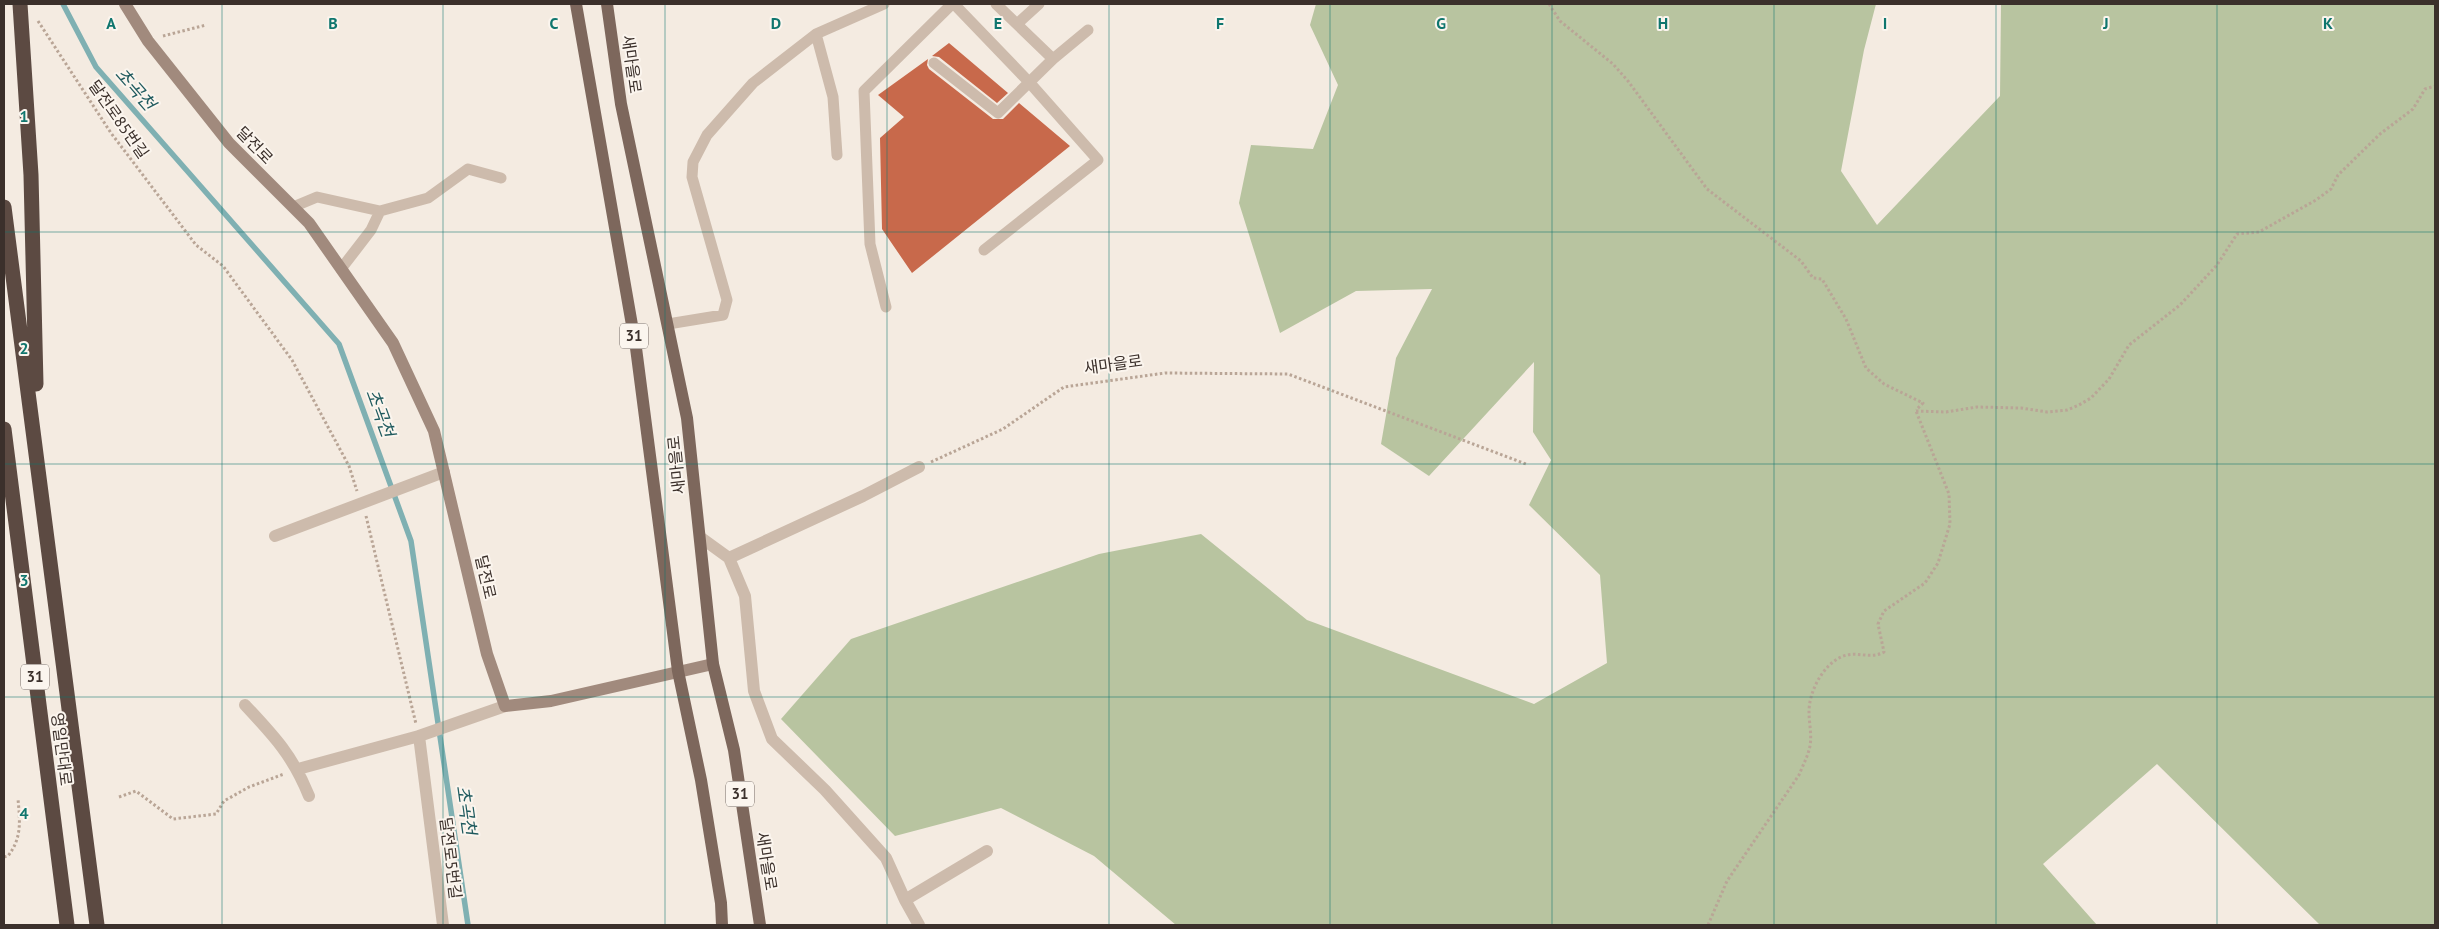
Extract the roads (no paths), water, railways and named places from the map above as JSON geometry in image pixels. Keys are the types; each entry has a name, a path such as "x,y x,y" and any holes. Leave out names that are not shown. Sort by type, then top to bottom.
{"highway":[{"path":"20,4 30,175 38,461"},
{"path":"4,207 38,461"},
{"name":"영일만대로","path":"4,429 67,925"},
{"name":"영일만대로","path":"38,461 97,925"}],"main road":[{"name":"새마을로","path":"576,4 636,348 678,671 701,780 721,904 722,925"},
{"name":"새마을로","path":"608,4 621,104 687,418 713,664 734,750 760,925"}],"street":[{"name":"달전로","path":"125,4 148,41 229,144 309,223 392,343 434,431 440,474 487,654 505,706"},
{"path":"729,558 863,496 919,467"},
{"path":"275,536 440,474"},
{"path":"700,537 729,558 745,596 754,691 772,739 824,790 886,858 905,900 919,925"},
{"path":"298,769 423,734 505,706 552,701 713,664"},
{"path":"245,705 275,738 298,769 309,796"},
{"name":"달전로5번길","path":"423,734 444,925"},
{"path":"905,900 987,851"}],"lane":[{"path":"668,324 723,315 727,300 692,176 693,162 707,135 753,83 816,34 884,4"},
{"path":"886,307 870,244 864,91 953,4 1029,82 1098,160 984,250"},
{"path":"996,4 1054,59"},
{"path":"1017,24 1038,4"},
{"path":"934,63 998,113 1029,82 1088,30"},
{"path":"816,34 833,97 836,155"},
{"path":"293,207 317,197 380,211 428,198 468,169 501,178"},
{"path":"341,269 371,230 380,211"}],"waterway":[{"name":"초곡천","path":"63,4 96,67 339,344 411,541 468,925"}]}
